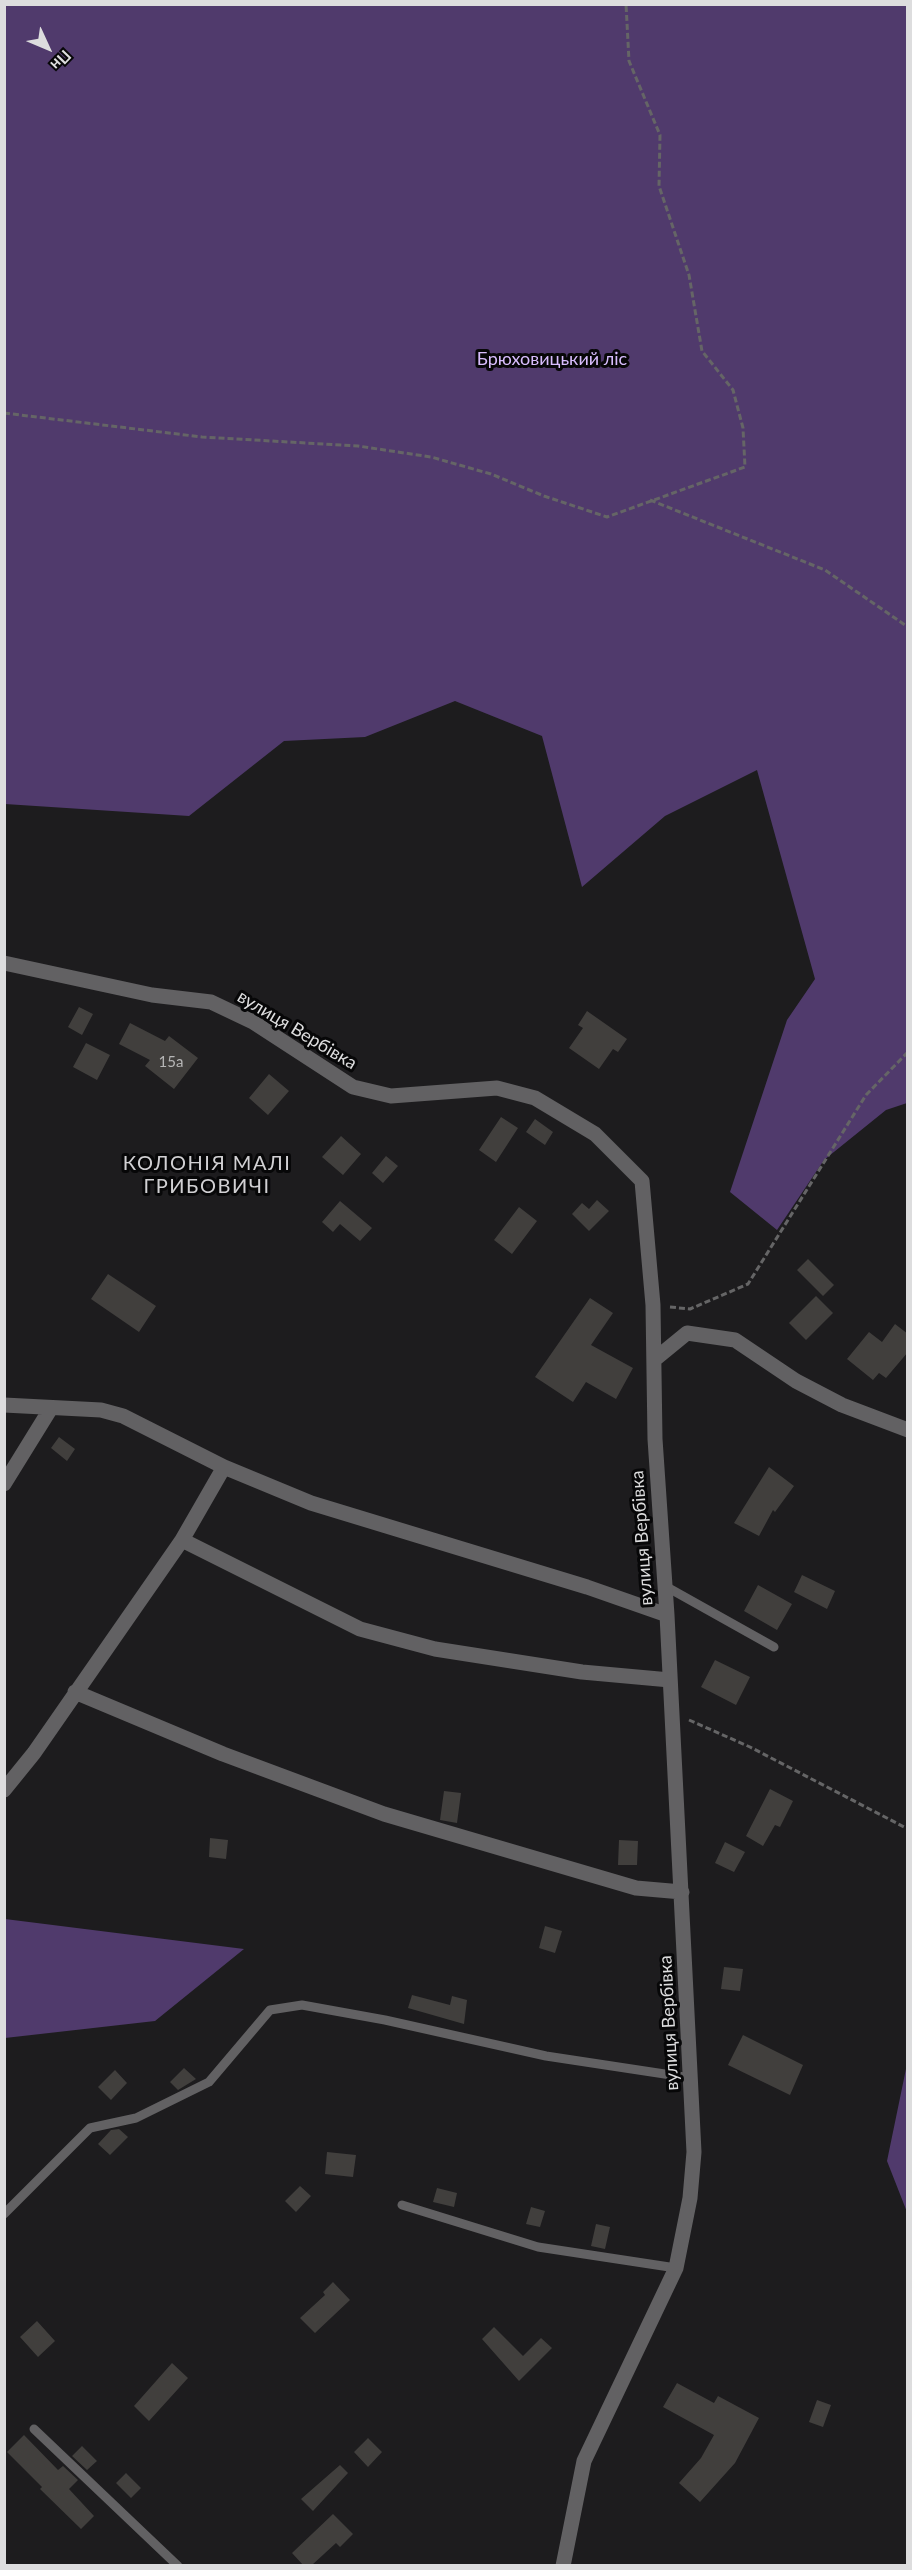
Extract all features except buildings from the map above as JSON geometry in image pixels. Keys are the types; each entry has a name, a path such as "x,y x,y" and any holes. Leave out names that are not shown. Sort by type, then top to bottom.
{"street":[{"name":"вулиця Вербівка","path":"4,963 152,995 211,1002 253,1022 353,1087 391,1096 497,1088 535,1098 596,1134 642,1181 653,1305 655,1439 667,1615 694,2152 690,2198 676,2268 584,2461 563,2565"},
{"path":"654,1360 687,1333 735,1340 796,1381 842,1405 908,1430"},
{"path":"4,1406 101,1410 123,1416 224,1467 311,1503 576,1583 667,1615"},
{"path":"4,1484 51,1408"},
{"path":"4,1790 182,1540 224,1467"},
{"path":"182,1540 360,1629 435,1649 582,1672 670,1680"},
{"path":"75,1692 223,1754 384,1814 636,1888 682,1892"}],"lane":[{"path":"665,1586 774,1647"},
{"path":"4,2214 90,2128 136,2118 209,2082 270,2010 302,2005 385,2020 546,2056 691,2078"},
{"path":"402,2205 538,2247 676,2268"},
{"path":"34,2429 178,2565"}],"path":[{"path":"4,413 202,437 358,446 431,457 491,474 544,496 607,517 648,500 745,467 743,428 732,390 702,351 689,275 659,186 660,135 629,61 626,4"},
{"path":"648,500 825,570 908,627"},
{"path":"690,1309 748,1284 866,1095 908,1052"},
{"path":"672,1712 750,1747 908,1828"}],"green space":[{"name":"Брюховицький ліс","path":"4,5 907,5 907,1103 886,1110 824,1160 777,1230 730,1192 787,1020 815,979 757,770 665,816 582,887 542,736 455,701 365,737 284,741 189,816 5,804"},
{"path":"5,1919 244,1949 155,2021 5,2038"},
{"path":"907,2064 907,2212 887,2161"}],"district":[{"name":"КОЛОНІЯ МАЛІ ГРИБОВИЧІ","path":"207,1176"}]}
